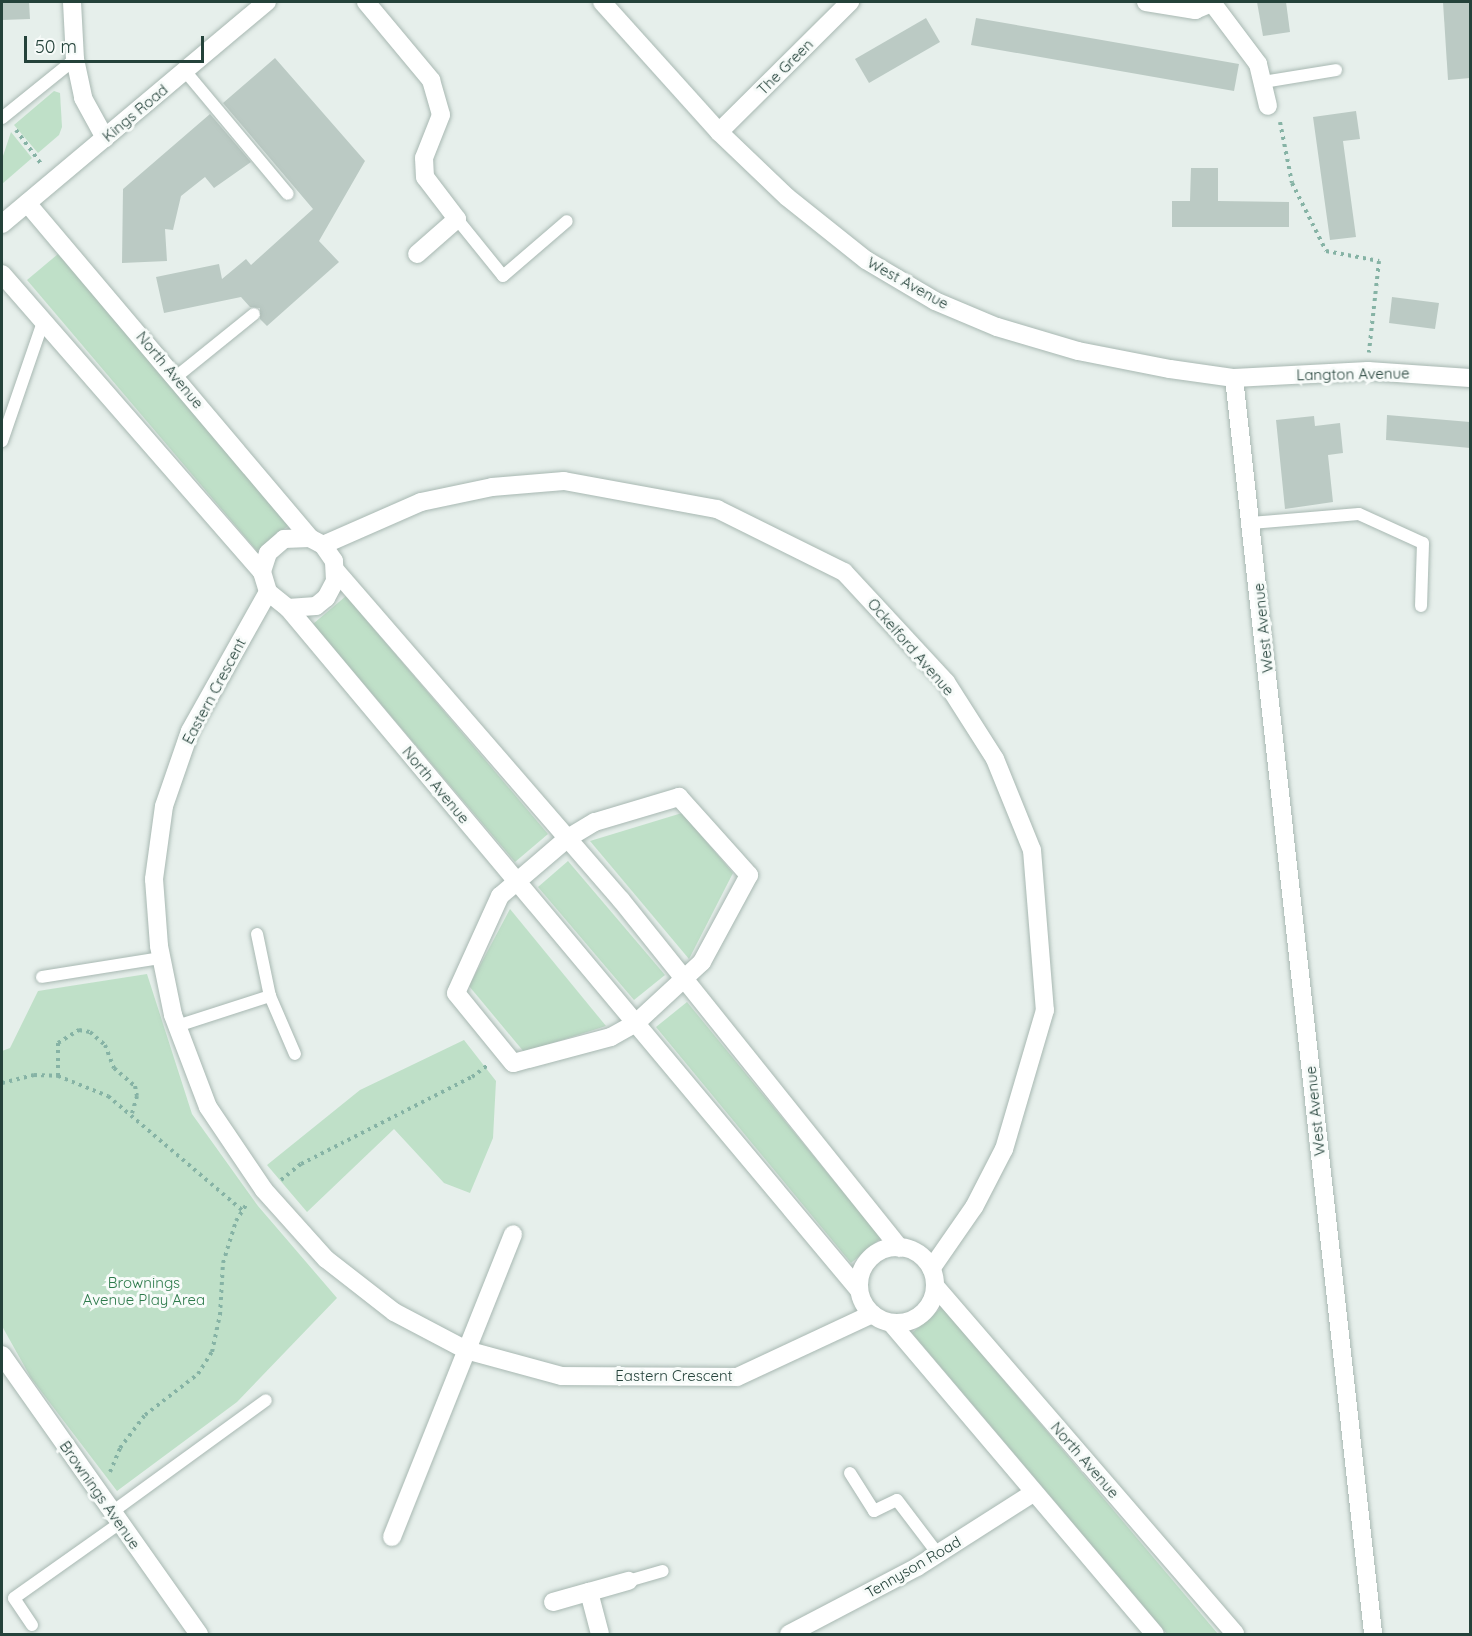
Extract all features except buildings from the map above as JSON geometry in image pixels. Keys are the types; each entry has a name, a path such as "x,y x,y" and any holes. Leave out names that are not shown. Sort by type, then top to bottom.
{"street":[{"path":"72,2 75,59 84,98 105,138"},
{"name":"Kings Road","path":"2,224 267,2"},
{"path":"366,2 431,80 441,115 424,158 425,177 457,219 417,254"},
{"name":"West Avenue","path":"602,2 719,132 829,232 866,260 935,301 997,327 1077,351 1234,378 1373,1635"},
{"name":"The Green","path":"719,132 850,2"},
{"path":"1146,2 1195,10 1213,3 1248,47 1263,82 1268,106"},
{"name":"North Avenue","path":"27,203 317,541 336,571 687,980 900,1248 920,1255 933,1277 1235,1635"},
{"path":"2,274 262,572 268,592"},
{"name":"Langton Avenue","path":"1234,378 1368,370 1470,378"},
{"name":"Ockelford Avenue","path":"317,541 421,502 492,487 564,481 717,508 844,572 946,682 995,759 1032,850 1045,1010 1004,1149 974,1207 933,1277"},
{"path":"262,572 265,560 276,544 284,539 317,541"},
{"path":"288,608 305,609 326,598 336,571"},
{"name":"North Avenue","path":"268,592 288,608 636,1023 859,1290 872,1314"},
{"name":"Eastern Crescent","path":"268,592 190,731 164,806 154,879 161,958 177,1026 208,1107 264,1190 326,1259 394,1312 466,1350 562,1376 737,1377 872,1314"},
{"path":"679,797 749,875 702,962 687,980 636,1023 611,1037 513,1063 456,993 501,896 515,880 567,838 595,822 679,797"},
{"path":"392,1537 513,1234"},
{"path":"859,1290 863,1267 872,1256 900,1248"},
{"path":"891,1323 904,1322 920,1315 933,1296 933,1277"},
{"path":"872,1314 891,1323 1155,1635"},
{"name":"Brownings Avenue","path":"2,1355 199,1635"},
{"name":"Tennyson Road","path":"789,1635 938,1554 1033,1493"},
{"path":"552,1602 628,1581"},
{"path":"589,1592 600,1635"}],"lane":[{"path":"3,117 75,59"},
{"path":"1263,82 1336,70"},
{"path":"185,71 288,194"},
{"path":"457,219 503,276 567,221"},
{"path":"176,377 254,314"},
{"path":"2,441 43,322"},
{"path":"1251,523 1359,514 1423,543 1421,606"},
{"path":"257,934 270,996 296,1054"},
{"path":"42,977 161,958"},
{"path":"177,1026 270,996"},
{"path":"32,1625 14,1598 266,1400"},
{"path":"850,1473 874,1511 897,1500 938,1554"},
{"path":"628,1581 663,1571"}],"path":[{"path":"1268,106 1283,125 1292,183 1326,251 1379,261 1368,370"},
{"path":"3,117 54,180"},
{"path":"58,1076 58,1043 73,1033 90,1032 105,1045 114,1068 135,1086 137,1096 132,1113"},
{"path":"100,1494 120,1448 145,1415 198,1374 212,1352 220,1315 223,1263 243,1211 252,1197 301,1164 472,1077 503,1050"},
{"path":"2,1083 34,1075 58,1076 108,1096 132,1113 243,1211"}],"green space":[{"path":"54,91 60,93 62,127 59,135 38,153 14,125"},
{"path":"11,132 32,158 2,184 2,159"},
{"path":"58,254 289,525 257,551 27,280"},
{"path":"346,596 548,834 515,862 313,624"},
{"path":"682,813 733,873 689,959 590,841"},
{"path":"568,861 665,975 634,1000 538,887"},
{"path":"510,909 606,1026 524,1052 469,986"},
{"name":"Brownings Avenue Play Area","path":"147,974 192,1114 258,1206 337,1298 237,1402 117,1491 31,1378 2,1326 2,1051 10,1048 38,991"},
{"path":"687,1002 881,1238 851,1263 656,1027"},
{"path":"464,1040 496,1081 493,1138 470,1193 444,1183 394,1129 307,1212 267,1165 360,1090"},
{"path":"942,1307 1218,1634 1167,1634 912,1333"}]}
